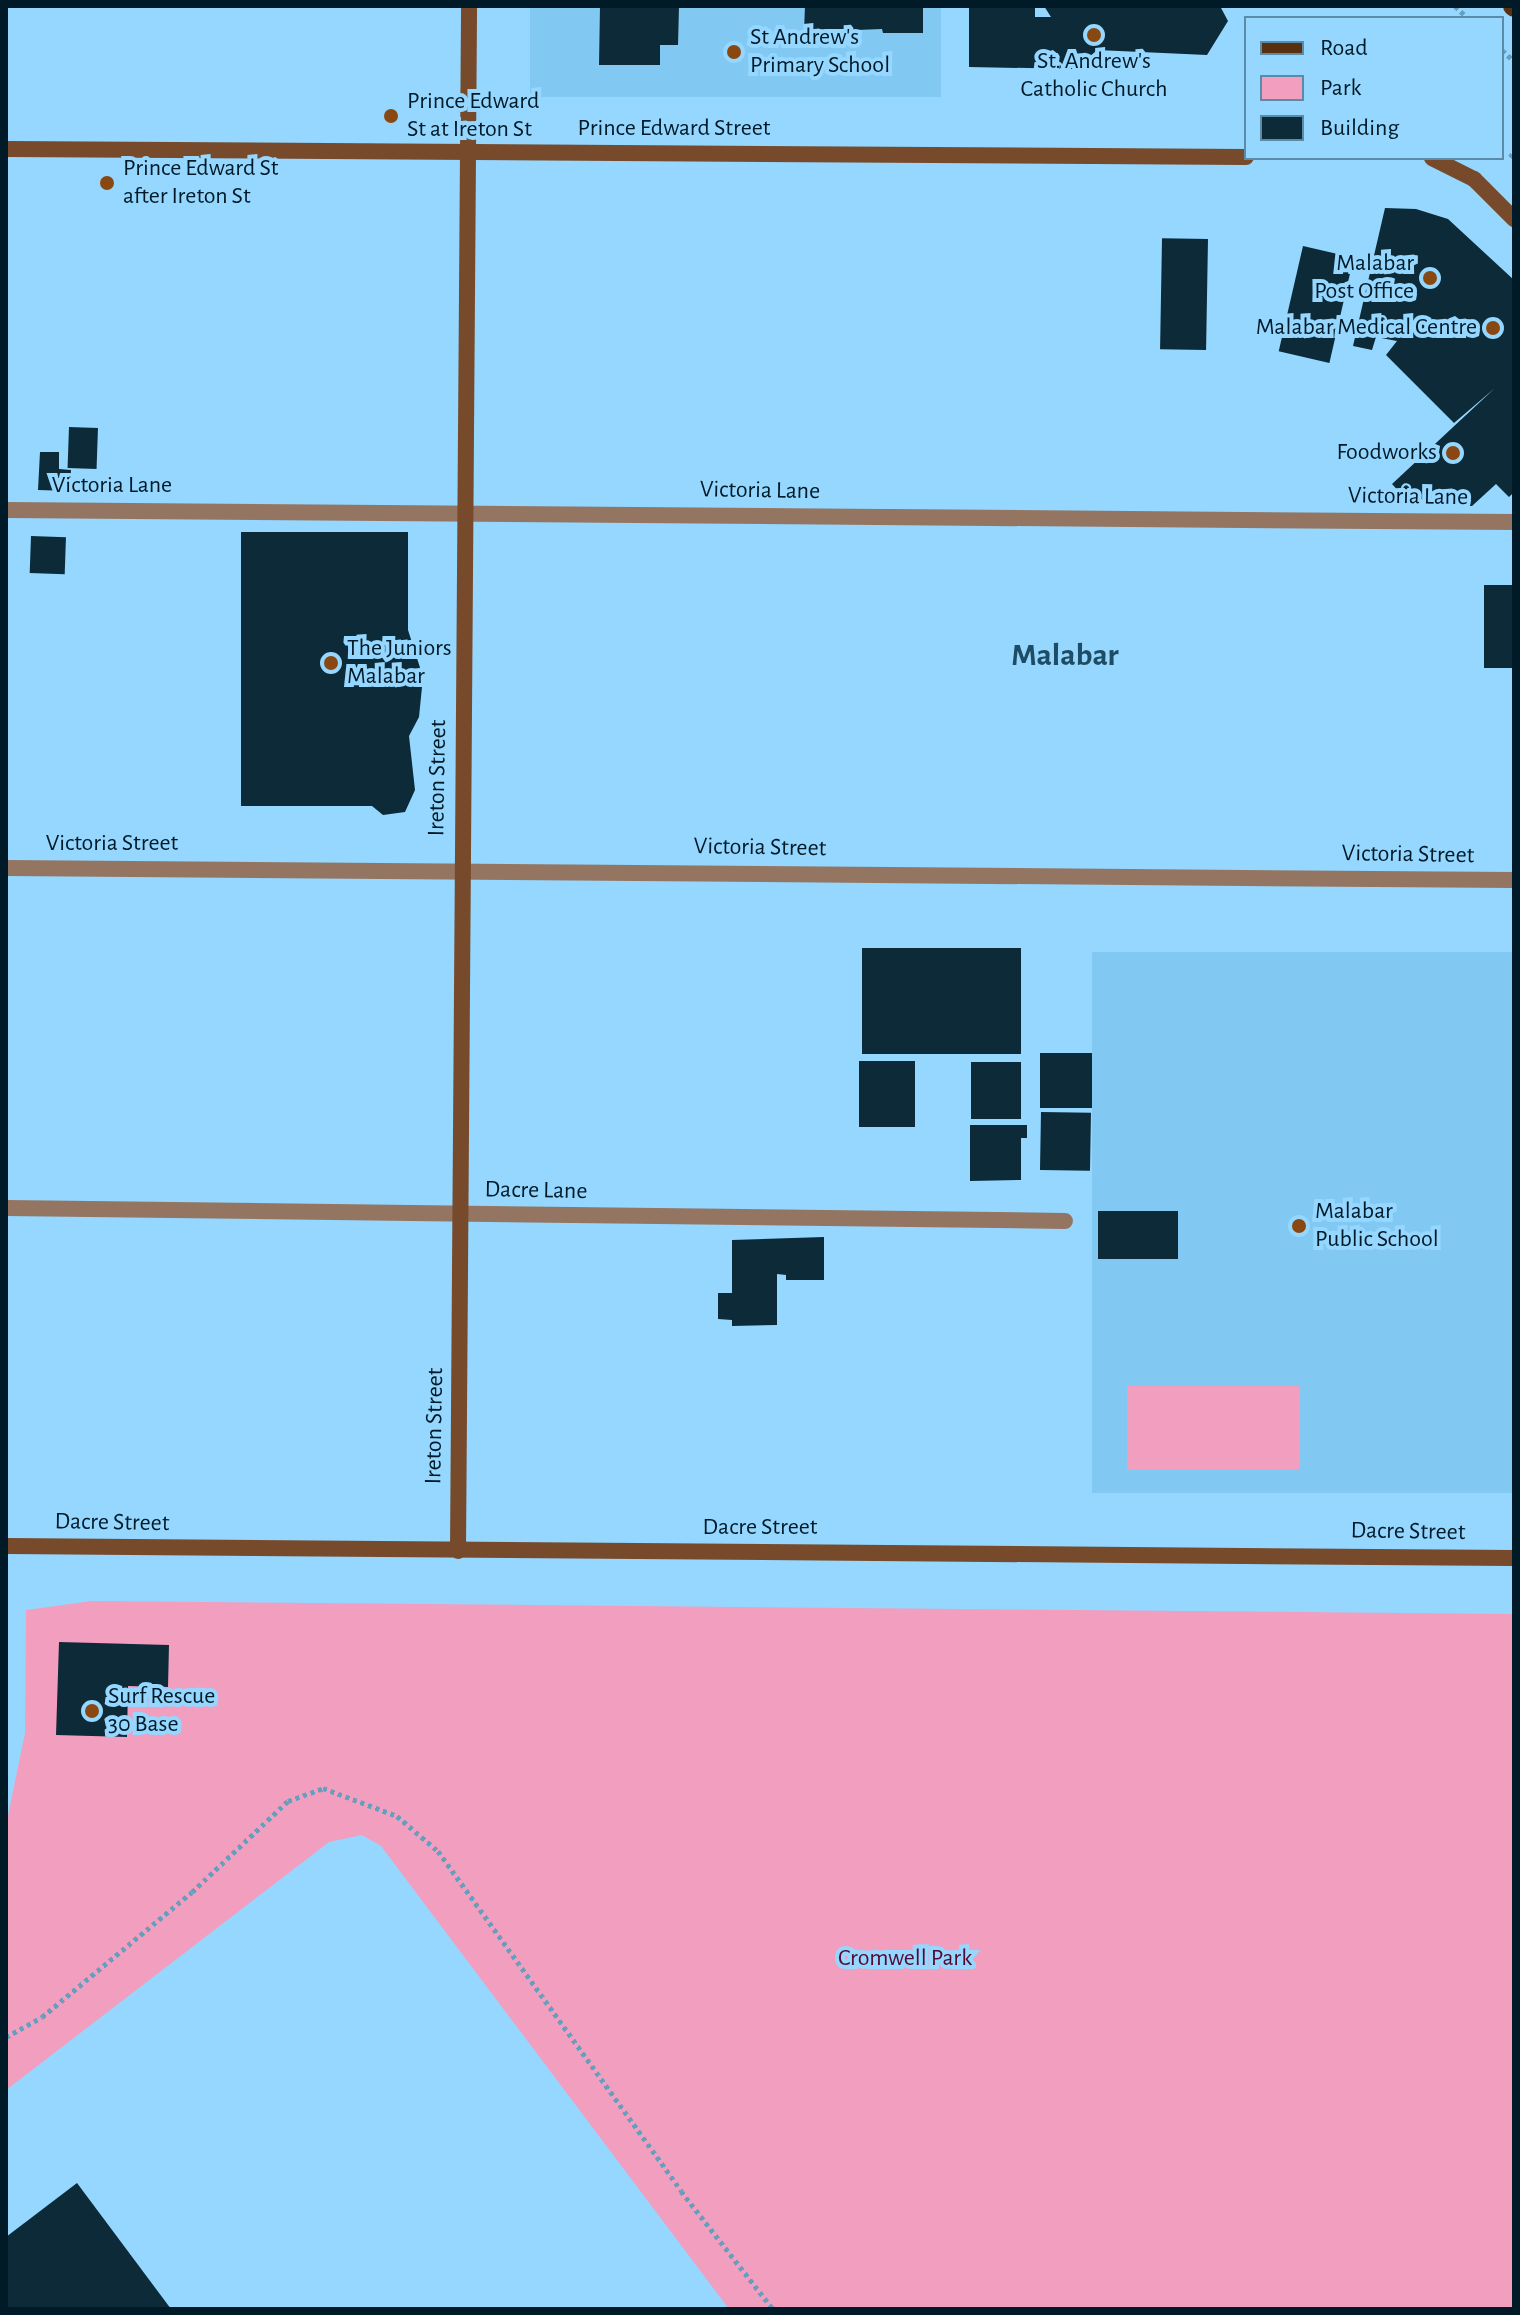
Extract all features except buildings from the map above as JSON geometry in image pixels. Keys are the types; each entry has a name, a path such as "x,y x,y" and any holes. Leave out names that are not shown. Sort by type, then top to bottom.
{"street":[{"name":"Ireton Street","path":"458,1551 469,6"},
{"name":"Prince Edward Street","path":"6,149 1244,157"},
{"path":"1436,160 1474,179 1514,219"},
{"name":"Victoria Lane","path":"6,510 1514,522"},
{"name":"Victoria Street","path":"6,868 461,869 1514,880"},
{"name":"Dacre Lane","path":"6,1208 1065,1221"},
{"name":"Dacre Street","path":"6,1546 1514,1558"}],"path":[{"path":"6,2037 42,2017 181,1902 288,1801 323,1788 397,1816 438,1851 681,2191 773,2309"}],"shaded area":[{"name":"St Andrew's Primary School","path":"530,6 941,6 941,97 530,97"},
{"name":"Malabar Public School","path":"1092,952 1514,952 1514,1493 1092,1493"}],"green space":[{"path":"1127,1386 1300,1386 1300,1470 1127,1470"},
{"name":"Cromwell Park","path":"92,1601 1514,1614 1514,2309 729,2309 381,1846 362,1835 329,1842 6,2090 6,1825 25,1733 26,1610"}],"place":[{"name":"St. Andrew's Catholic Church","path":"1094,35"},
{"name":"St Andrew's Primary School","path":"734,52"},
{"name":"Prince Edward St at Ireton St","path":"391,116"},
{"name":"Prince Edward St after Ireton St","path":"107,183"},
{"name":"Malabar Post Office","path":"1430,278"},
{"name":"Malabar Medical Centre","path":"1493,328"},
{"name":"Foodworks","path":"1453,453"},
{"name":"The Juniors Malabar","path":"331,663"},
{"name":"Malabar Public School","path":"1299,1226"},
{"name":"Surf Rescue 30 Base","path":"92,1711"}],"district":[{"name":"Malabar","path":"1065,655"}]}
